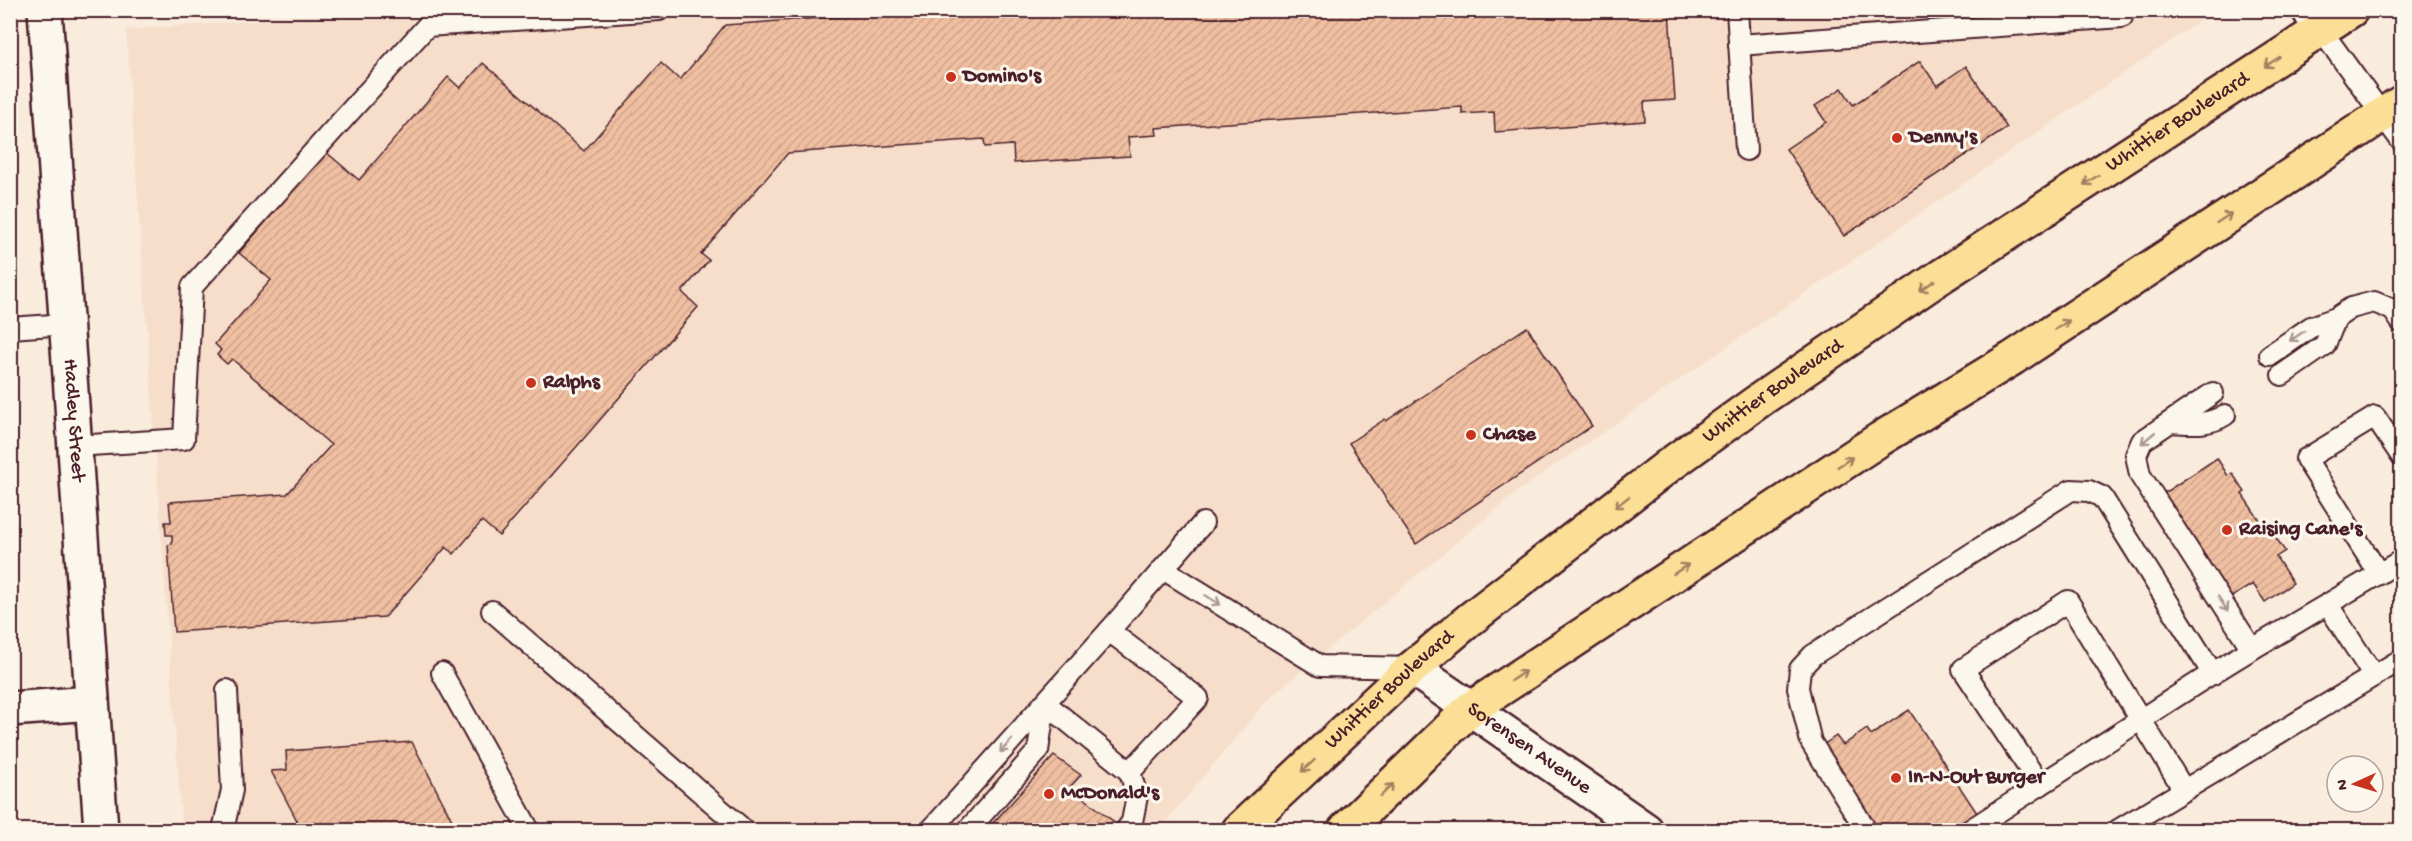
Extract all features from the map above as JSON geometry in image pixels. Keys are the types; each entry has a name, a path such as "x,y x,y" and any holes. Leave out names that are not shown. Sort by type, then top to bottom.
{"main road":[{"name":"Hadley Street","path":"45,10 101,831"},
{"name":"Whittier Boulevard","path":"1239,831 1412,668 1469,620 1668,466 1764,397 1832,353 2315,20 2351,10"},
{"path":"1345,831 1470,709 1880,439 2013,358 2391,109"},
{"name":"Sorensen Avenue","path":"1412,668 1646,831"},
{"path":"10,709 92,703"}],"lane":[{"path":"75,446 184,439 192,286 427,26 658,10"},
{"path":"1737,10 1746,150"},
{"path":"1739,45 2122,17 2123,10"},
{"path":"2315,20 2391,109 2402,142"},
{"path":"2270,355 2311,327 2336,318 2351,309 2374,302 2393,310 2402,323"},
{"path":"2282,375 2325,345 2336,318"},
{"path":"10,328 67,324"},
{"path":"2213,393 2142,441 2136,455 2140,476 2252,649"},
{"path":"2171,422 2215,422 2225,415"},
{"path":"2379,574 2306,459 2375,417 2402,457"},
{"path":"1866,831 1811,742 1798,688 1800,669 1813,655 2071,490 2089,491 2102,497 2212,674"},
{"path":"930,831 1109,632 1203,523"},
{"path":"1970,831 2212,674 2402,560"},
{"path":"1163,569 1320,666 1412,668"},
{"path":"2040,785 1963,669 2068,601 2184,790"},
{"path":"2328,605 2373,675"},
{"path":"492,611 744,831"},
{"path":"1109,632 1198,698 1130,772"},
{"path":"2118,831 2402,659"},
{"path":"442,673 529,831"},
{"path":"223,831 232,790 226,690"},
{"path":"1045,703 1130,772 1137,796 1132,822 1126,831"},
{"path":"968,831 1038,751 1045,703"}],"shaded area":[{"path":"402,10 2214,11 1521,489 1268,699 1159,830 182,830 126,30"}],"building":[{"path":"933,10 1042,10 1042,15 1087,12 1087,10 1669,10 1675,100 1644,102 1645,121 1495,132 1494,112 1462,114 1462,107 1156,128 1157,135 1128,137 1130,156 1014,163 1013,145 985,147 984,139 788,153 701,254 709,260 682,292 698,307 499,536 482,521 454,554 446,547 385,617 174,632 168,545 172,544 172,535 166,535 165,522 171,522 169,502 287,494 331,445 232,359 227,364 217,355 221,350 215,344 271,280 239,253 326,152 359,180 448,77 460,88 483,63 584,151 661,63 680,80 725,25"},
{"name":"Denny's","path":"1920,61 1937,86 1966,66 2007,128 1844,236 1786,149 1826,122 1815,106 1842,88 1853,105"},
{"name":"Chase","path":"1527,327 1592,426 1416,544 1349,443"},
{"name":"Raising Cane's","path":"2217,458 2228,476 2232,473 2245,492 2242,494 2269,534 2272,532 2285,551 2276,557 2293,583 2265,602 2253,584 2230,598 2200,563 2206,559 2184,525 2178,529 2161,503 2168,499 2164,493"},
{"name":"In-N-Out Burger","path":"1909,710 1979,816 1957,830 1875,830 1819,748 1836,736 1843,745 1867,729 1871,735"},
{"path":"412,742 457,830 302,830 271,771 287,770 286,751"},
{"name":"McDonald's","path":"1054,756 1081,775 1070,787 1113,821 1105,830 998,830 992,824"}],"place":[{"name":"Domino's","path":"951,77"},
{"name":"Denny's","path":"1897,138"},
{"name":"Ralphs","path":"531,383"},
{"name":"Chase","path":"1471,435"},
{"name":"Raising Cane's","path":"2227,530"},
{"name":"In-N-Out Burger","path":"1896,778"},
{"name":"McDonald's","path":"1049,794"}]}
